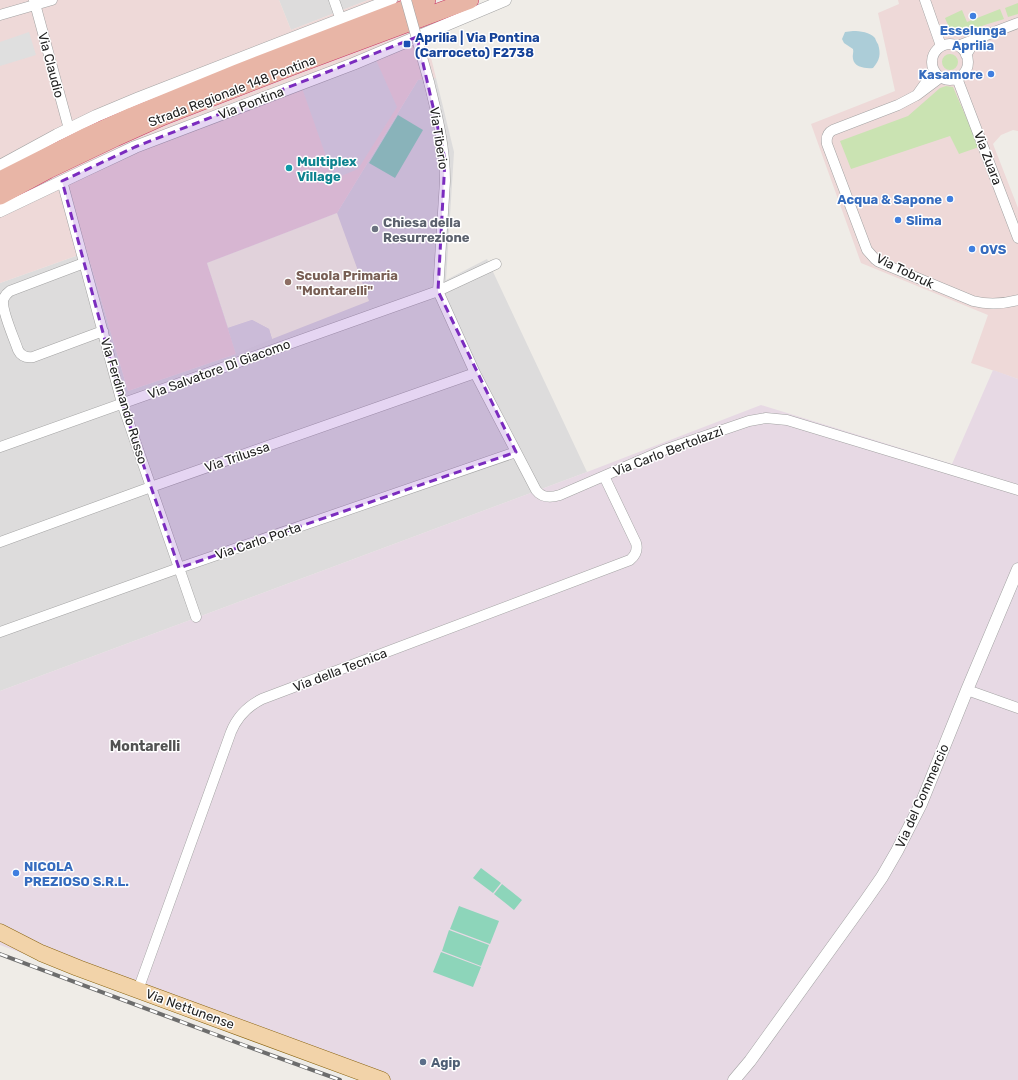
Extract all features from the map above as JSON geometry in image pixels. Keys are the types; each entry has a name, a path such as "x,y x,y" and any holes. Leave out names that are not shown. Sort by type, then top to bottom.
{"highway":[{"name":"Strada Regionale 148 Pontina","path":"0,180 132,116 237,73 427,0"},
{"name":"Strada Regionale 148 Pontina","path":"0,196 101,144 164,116 470,0"}],"main road":[{"name":"Via Nettunense","path":"0,932 41,953 78,968 382,1080"}],"street":[{"path":"0,15 35,3 52,0"},
{"path":"334,0 341,20"},
{"path":"0,166 69,129 139,98 392,0"},
{"name":"Via Tiberio","path":"406,0 429,82 441,134 445,166 438,291"},
{"name":"Via Pontina","path":"0,211 135,147 353,64 505,0"},
{"path":"925,0 941,46"},
{"name":"Via Claudio","path":"35,3 69,129"},
{"path":"958,46 1018,23"},
{"path":"966,55 976,39"},
{"path":"947,44 958,46 966,55 968,60 967,66 965,71 957,78 952,80 946,79 938,74 932,65 934,54 941,46 947,44"},
{"name":"Via Tobruk","path":"938,74 917,94 905,102 833,130 827,136 827,144 867,250 875,259 973,301 996,304 1018,300"},
{"name":"Via Zuara","path":"957,78 1018,238"},
{"name":"Via Ferdinando Russo","path":"62,181 122,403 196,617"},
{"path":"84,263 12,290 4,297 3,316 18,350 24,356 29,358 102,331"},
{"name":"Via Salvatore Di Giacomo","path":"0,447 438,291 496,264"},
{"name":"Via Carlo Bertolazzi","path":"438,291 475,373 536,490 543,496 552,497 560,495 664,450 759,418 787,420 1018,490"},
{"name":"Via Trilussa","path":"0,542 151,487 475,373"},
{"name":"Via Carlo Porta","path":"0,632 179,568 516,452"},
{"name":"Via della Tecnica","path":"138,990 231,732 236,721 244,712 262,699 630,560 636,551 636,543 604,476"},
{"name":"Via del Commercio","path":"734,1080 750,1061 875,887 904,839 921,804 1018,569"},
{"path":"967,690 1018,708"}],"highlighted area":[{"path":"417,37 445,159 438,291 516,452 179,568 122,403 62,181 135,147"}],"shaded area":[{"path":"0,0 279,0 291,30 368,0 417,0 436,78 418,80 337,213 207,263 236,354 128,391 87,252 0,283"},
{"path":"279,0 368,0 291,30"},
{"path":"898,0 1018,0 1018,131 1013,130 1001,135 993,144 1018,208 1018,379 971,363 988,315 861,263 811,124 895,91 878,13 899,4"},
{"path":"29,32 36,55 0,66 0,42"},
{"path":"376,60 397,107 358,169 334,179 302,88"},
{"path":"436,78 454,152 446,280 487,259 587,472 0,691 0,283 87,252 128,391 236,354 207,263 337,213 418,80"},
{"name":"Scuola Primaria \"Montarelli\"","path":"337,213 369,301 272,339 269,329 252,320 228,328 207,263"},
{"path":"252,320 269,329 272,339 236,354 228,328"},
{"path":"993,370 1018,379 1018,1080 366,1080 0,945 0,691 587,472 761,405 952,464"}],"green space":[{"path":"1018,3 1018,14 1008,17 1005,8"},
{"path":"1000,9 1004,19 959,36 950,29 945,18 962,10 967,22"},
{"path":"950,54 957,59 958,62 953,69 950,70 943,65 942,62 947,55"},
{"path":"946,86 953,87 979,147 959,154 950,136 851,169 840,141 908,116 940,88"},
{"path":"398,115 423,130 395,178 369,163"},
{"path":"481,868 501,883 493,893 473,878"},
{"path":"502,884 522,900 514,910 494,894"},
{"path":"459,906 499,921 490,944 450,929"},
{"path":"449,930 489,945 481,966 442,951"},
{"path":"441,952 481,967 473,987 433,972"}],"water":[{"path":"853,31 868,33 875,38 880,54 873,68 861,67 854,62 853,49 844,43 842,39 845,32"}],"railway":[{"path":"0,954 340,1080"}],"place":[{"name":"Esselunga Aprilia","path":"973,16"},
{"name":"Aprilia | Via Pontina (Carroceto) F2738","path":"407,44"},
{"name":"Kasamore","path":"991,74"},
{"name":"Multiplex Village","path":"289,168"},
{"name":"Acqua & Sapone","path":"950,199"},
{"name":"Slima","path":"898,220"},
{"name":"Chiesa della Resurrezione","path":"375,229"},
{"name":"OVS","path":"972,249"},
{"name":"Scuola Primaria \"Montarelli\"","path":"288,282"},
{"name":"NICOLA PREZIOSO S.R.L.","path":"16,873"},
{"name":"Agip","path":"423,1062"}],"district":[{"name":"Montarelli","path":"145,746"}]}
